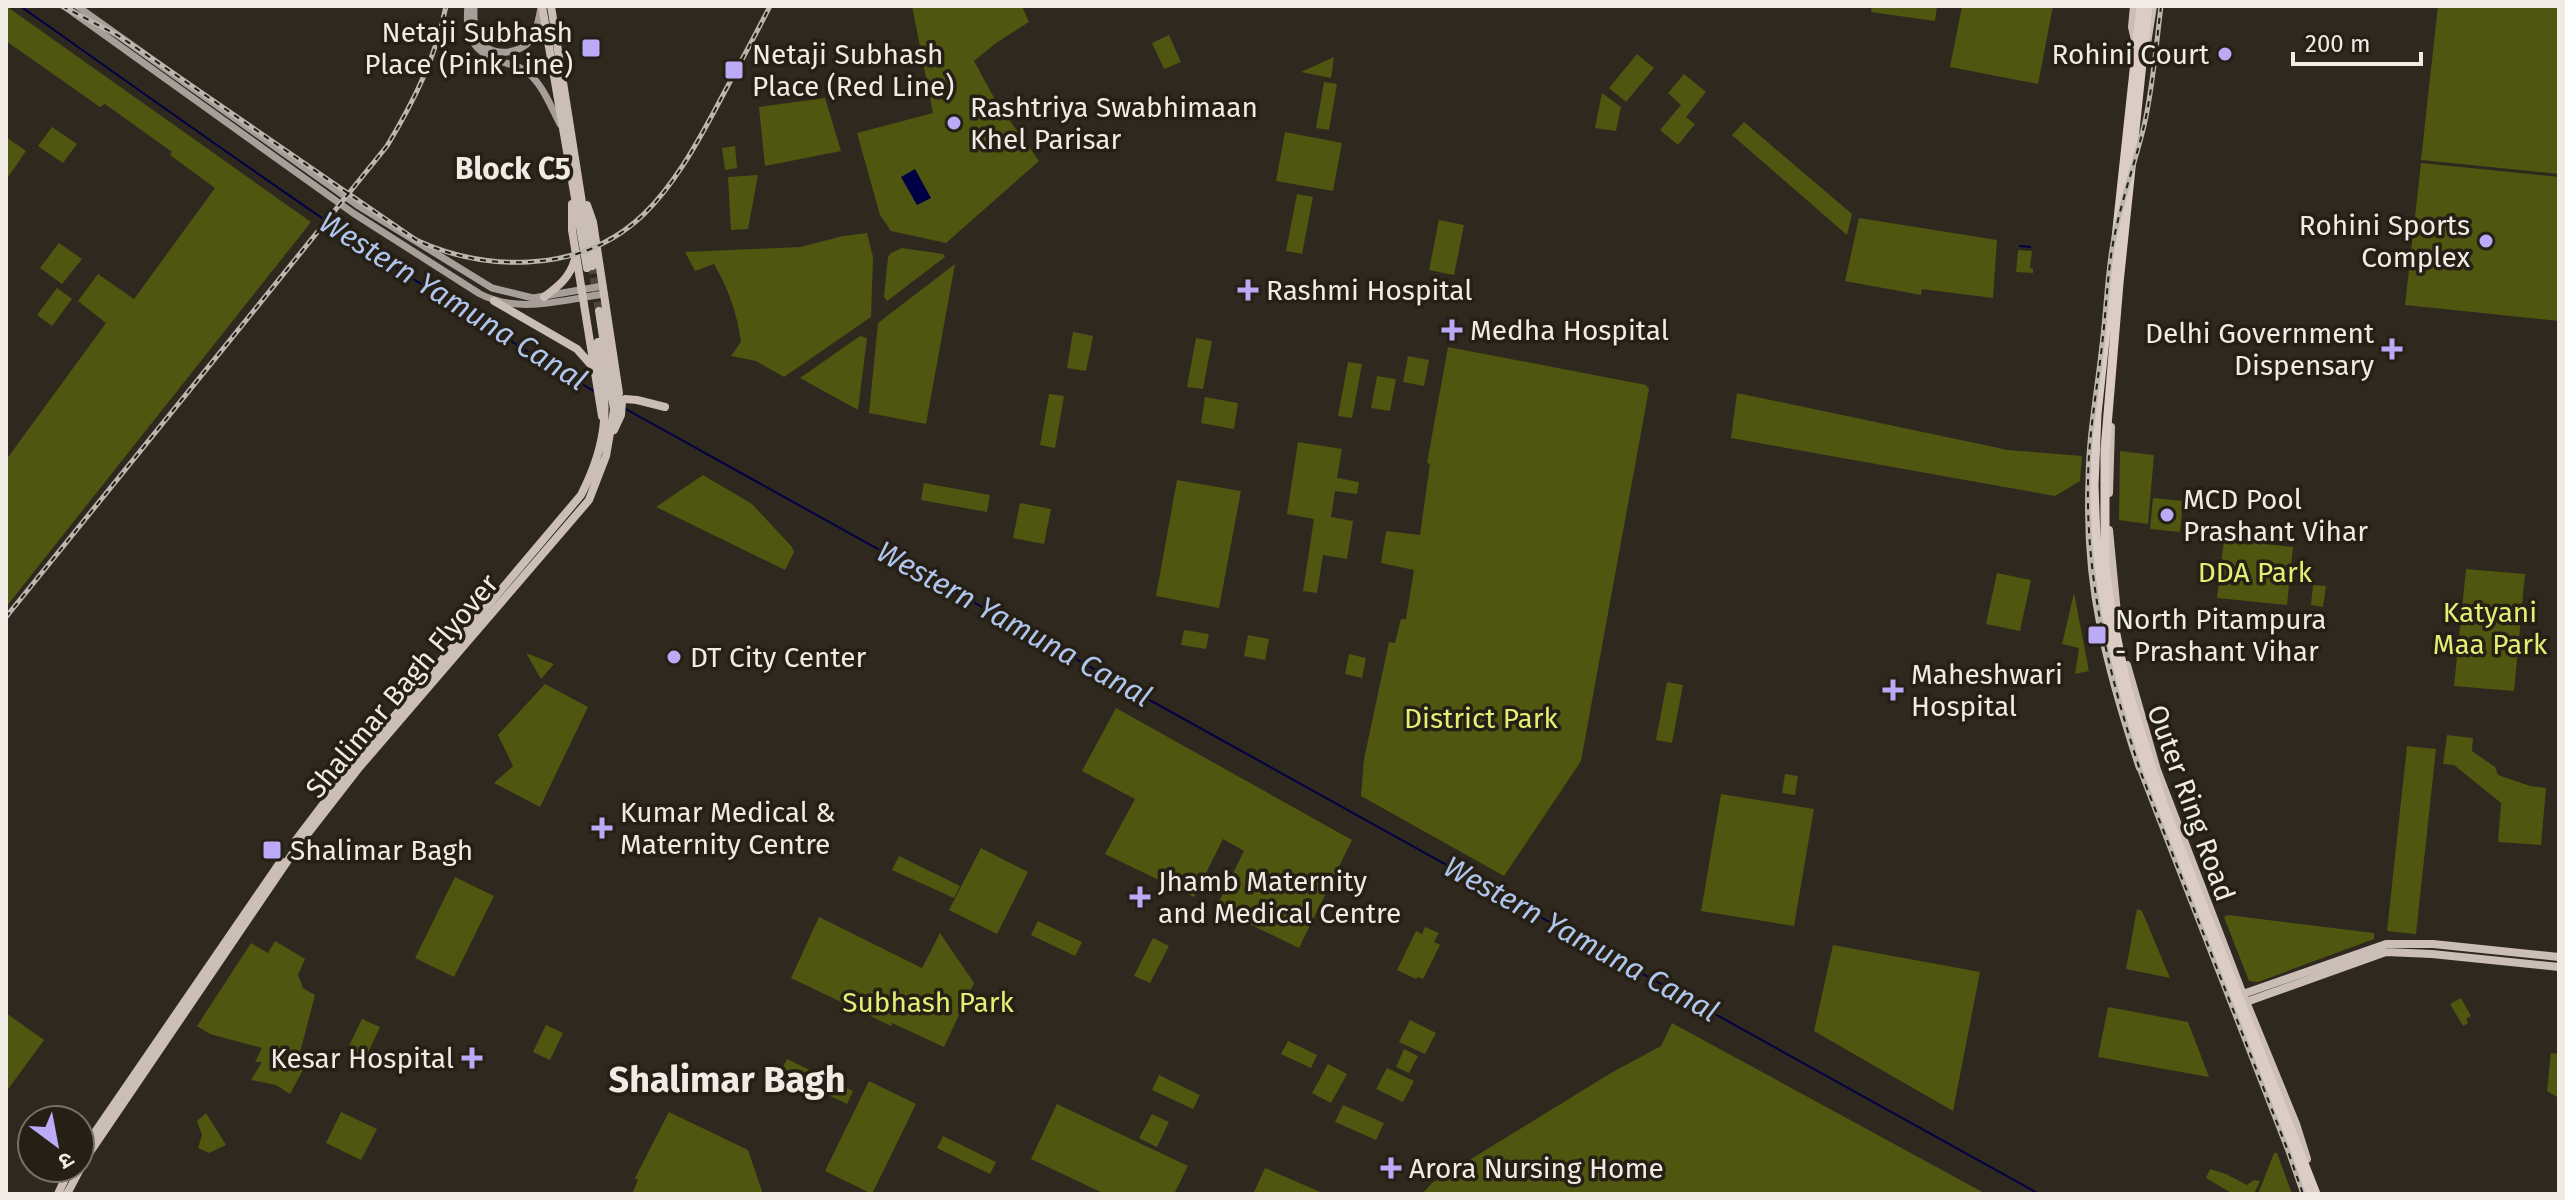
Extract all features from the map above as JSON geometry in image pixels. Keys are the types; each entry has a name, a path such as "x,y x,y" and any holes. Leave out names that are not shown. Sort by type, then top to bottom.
{"highway":[{"path":"2140,48 2141,6"},
{"path":"2140,48 2150,6"},
{"name":"Outer Ring Road","path":"2140,48 2097,567 2120,689 2156,805 2307,1194"},
{"name":"Outer Ring Road","path":"2140,48 2097,414 2099,521 2111,610 2127,688 2163,804 2317,1194"}],"main road":[{"path":"64,6 357,205 498,290 533,298 603,290"},
{"path":"468,6 466,28 475,47 498,61 525,70 563,129"},
{"path":"474,6 476,34 482,44 505,53 522,48 534,35 542,6"},
{"path":"542,6 575,182 593,222 619,393 611,396"},
{"path":"551,6 589,267"},
{"path":"2134,6 2132,27 2140,48"},
{"path":"80,7 353,213 480,294 577,349 588,359 611,396 608,434"},
{"path":"575,182 572,230 596,374"},
{"path":"544,297 570,274 576,254"},
{"path":"494,301 526,305 582,293"},
{"path":"596,312 611,396 608,434"},
{"path":"611,396 665,407"},
{"name":"Outer Ring Road","path":"2109,410 2109,525 2117,620 2132,690 2214,920 2296,1124 2317,1194"},
{"name":"Outer Ring Road","path":"2097,414 2093,424 2090,488 2093,585 2113,686 2172,857 2259,1082 2307,1194"},
{"name":"Shalimar Bagh Flyover","path":"96,1131 291,847 353,765 545,543 589,500 603,468 608,434"},
{"name":"Shalimar Bagh Flyover","path":"67,1194 86,1158 295,850 545,543"},
{"path":"2104,647 2122,644"},
{"path":"2133,746 2148,741"},
{"path":"2200,925 2214,920"},
{"path":"2244,998 2386,944 2405,943 2559,957"},
{"path":"2337,964 2386,952 2559,967"},
{"path":"2259,1082 2277,1080"}],"green space":[{"path":"6,6 311,222 6,607 6,460 106,323 78,301 98,274 134,299 215,188 170,155 172,152 105,104 100,107 6,41"},
{"name":"Rashtriya Swabhimaan Khel Parisar","path":"912,6 1022,6 1029,22 974,61 997,103 1039,161 946,243 891,231 880,215 857,133 933,113"},
{"path":"1872,6 1937,6 1935,21 1871,12"},
{"path":"1962,6 2053,6 2038,84 1950,67"},
{"path":"2438,6 2559,6 2559,174 2421,160"},
{"path":"1169,35 1181,62 1164,69 1152,43"},
{"path":"1637,54 1654,68 1626,102 1609,88"},
{"path":"1334,57 1331,78 1301,72"},
{"path":"1684,74 1706,92 1686,117 1695,124 1678,145 1660,130 1681,105 1668,93"},
{"path":"1324,82 1337,84 1329,130 1316,128"},
{"path":"1602,93 1621,107 1616,131 1595,128"},
{"path":"825,98 841,151 765,166 759,107"},
{"path":"1744,122 1852,214 1847,235 1732,135"},
{"path":"52,127 77,144 63,163 38,146"},
{"path":"1285,132 1342,143 1333,191 1276,181"},
{"path":"6,137 26,151 6,180"},
{"path":"735,146 737,168 725,170 722,148"},
{"name":"Rohini Sports Complex","path":"2421,163 2559,177 2559,321 2405,305"},
{"path":"758,175 748,229 731,230 728,177"},
{"path":"1297,194 1313,197 1302,254 1286,251"},
{"path":"1859,218 1997,240 1993,298 1922,289 1921,295 1845,281"},
{"path":"1439,220 1464,225 1454,275 1429,270"},
{"path":"867,233 873,257 871,317 784,377 756,361 731,356 741,342 735,311 724,283 714,264 695,271 685,252 800,247"},
{"path":"59,243 82,259 62,284 40,268"},
{"path":"902,248 943,254 945,257 887,301 884,297 888,257"},
{"path":"2018,250 2032,251 2030,268 2033,273 2016,272"},
{"path":"955,264 926,424 869,413 878,323"},
{"path":"57,288 72,299 52,326 37,315"},
{"path":"1073,332 1093,336 1086,371 1067,368"},
{"path":"860,336 867,338 858,410 800,378"},
{"path":"1196,338 1212,341 1203,389 1187,387"},
{"name":"District Park","path":"1448,347 1646,385 1649,389 1581,761 1504,876 1361,796 1364,759 1389,642 1395,643 1401,619 1406,619 1414,570 1381,563 1386,531 1420,535 1430,464 1427,463"},
{"path":"1408,356 1429,360 1424,386 1403,382"},
{"path":"1348,362 1362,364 1352,418 1338,416"},
{"path":"1377,376 1396,379 1390,411 1371,408"},
{"path":"1737,393 2008,450 2082,456 2080,481 2055,496 1731,438"},
{"path":"1049,394 1064,396 1055,448 1040,445"},
{"path":"1205,397 1238,403 1234,429 1201,423"},
{"path":"1298,442 1342,449 1337,478 1359,482 1357,494 1335,491 1331,517 1353,521 1347,559 1323,555 1317,593 1303,591 1314,519 1287,514"},
{"path":"2120,451 2154,455 2148,524 2119,520"},
{"path":"703,475 752,504 792,547 794,552 785,570 656,507"},
{"path":"1177,480 1241,491 1219,608 1156,596"},
{"path":"924,483 990,495 987,512 921,500"},
{"name":"MCD Pool Prashant Vihar","path":"2153,498 2183,501 2180,532 2150,529"},
{"path":"1020,503 1051,509 1044,544 1013,538"},
{"name":"DDA Park","path":"2224,539 2293,547 2287,605 2217,598"},
{"name":"Katyani Maa Park","path":"2466,569 2525,574 2514,691 2454,686"},
{"path":"1997,573 2031,580 2020,631 1986,624"},
{"path":"2313,585 2326,586 2323,607 2311,605"},
{"path":"2074,593 2089,671 2075,674 2079,648 2062,644"},
{"path":"1184,630 1209,634 1206,649 1181,645"},
{"path":"1248,635 1269,639 1265,660 1244,656"},
{"path":"526,653 554,664 541,679"},
{"path":"1349,654 1366,658 1362,678 1345,674"},
{"path":"1667,682 1683,685 1672,743 1656,740"},
{"path":"545,684 588,707 540,807 494,783 513,766 498,735"},
{"path":"1116,708 1352,840 1299,948 1216,908 1244,851 1223,839 1194,897 1105,854 1135,799 1082,771"},
{"path":"2447,735 2473,738 2472,751 2495,767 2498,775 2546,788 2541,845 2498,842 2501,803 2454,765 2443,764"},
{"path":"2407,746 2436,749 2416,934 2387,931"},
{"path":"1785,774 1798,776 1795,795 1782,793"},
{"path":"1721,794 1814,809 1794,926 1701,911"},
{"path":"981,848 1028,872 997,934 949,910"},
{"path":"899,856 960,886 954,898 892,870"},
{"path":"455,877 494,896 454,977 415,958"},
{"path":"2137,909 2142,911 2170,978 2126,969"},
{"path":"2228,915 2374,933 2374,939 2258,982 2249,981 2224,917"},
{"name":"Subhash Park","path":"819,917 922,968 940,933 974,983 944,1047 892,1023 891,1026 791,978"},
{"path":"1038,921 1082,942 1075,956 1031,935"},
{"path":"1425,927 1439,933 1434,942 1440,945 1423,979 1416,979 1397,970 1416,931 1422,934"},
{"path":"1153,938 1169,946 1150,983 1134,976"},
{"path":"275,941 305,959 298,975 303,988 315,995 298,1060 304,1068 290,1094 276,1085 251,1080 262,1062 255,1062 262,1048 210,1034 197,1026 251,943 268,953"},
{"path":"1833,945 1980,972 1953,1111 1814,1031"},
{"path":"2461,998 2471,1016 2463,1026 2450,1004"},
{"path":"2108,1007 2188,1022 2209,1077 2098,1057"},
{"path":"6,1013 44,1040 6,1092"},
{"path":"362,1019 380,1027 365,1059 347,1050"},
{"path":"1410,1020 1436,1033 1425,1054 1399,1042"},
{"path":"1672,1023 1986,1194 1422,1194 1432,1183 1611,1073 1661,1046"},
{"path":"546,1025 563,1033 550,1060 533,1052"},
{"path":"1288,1041 1317,1055 1311,1068 1281,1054"},
{"path":"1404,1049 1418,1056 1409,1073 1396,1067"},
{"path":"2551,1053 2559,1054 2559,1098 2547,1091"},
{"path":"787,1059 853,1091 847,1104 780,1072"},
{"path":"1328,1064 1347,1074 1331,1103 1312,1093"},
{"path":"1387,1068 1414,1081 1403,1102 1376,1089"},
{"path":"1159,1075 1200,1095 1193,1109 1152,1090"},
{"path":"869,1081 916,1104 872,1194 825,1171"},
{"path":"1057,1104 1188,1166 1174,1194 1105,1194 1031,1159"},
{"path":"1343,1105 1384,1123 1376,1140 1335,1122"},
{"path":"341,1112 377,1129 361,1160 326,1143"},
{"path":"669,1112 748,1150 763,1194 632,1194 638,1180 635,1178"},
{"path":"206,1113 226,1145 209,1153 198,1148 202,1135 197,1121"},
{"path":"1152,1114 1169,1122 1157,1147 1139,1138"},
{"path":"943,1136 996,1162 990,1174 937,1148"},
{"path":"2274,1153 2277,1153 2292,1194 2258,1194"},
{"path":"1265,1168 1325,1194 1253,1194"},
{"path":"2210,1169 2247,1185 2254,1180 2260,1181 2254,1194 2233,1194 2206,1178"}],"shaded area":[{"path":"915,169 931,198 917,205 901,177"}],"waterway":[{"name":"Western Yamuna Canal","path":"20,6 374,253 594,391"},
{"path":"2020,246 2030,247"},
{"name":"Western Yamuna Canal","path":"624,408 2039,1194"}],"tunnel":[{"path":"592,266 599,311"}],"railway":[{"path":"62,6 119,36 416,240 471,258 513,262 564,257 595,247 621,233 644,214 683,166 700,138 770,6"},
{"path":"6,617 387,146 423,78 446,6"},
{"path":"2161,6 2147,111 2110,261 2089,448 2091,557 2110,666 2141,773 2303,1194"}],"place":[{"name":"Netaji Subhash Place (Pink Line)","path":"591,48"},
{"name":"Rohini Court","path":"2225,54"},
{"name":"Netaji Subhash Place (Red Line)","path":"734,70"},
{"name":"Rashtriya Swabhimaan Khel Parisar","path":"954,123"},
{"name":"Rohini Sports Complex","path":"2486,241"},
{"name":"Rashmi Hospital","path":"1248,290"},
{"name":"Medha Hospital","path":"1452,330"},
{"name":"Delhi Government Dispensary","path":"2392,349"},
{"name":"MCD Pool Prashant Vihar","path":"2167,515"},
{"name":"North Pitampura - Prashant Vihar","path":"2097,635"},
{"name":"DT City Center","path":"674,657"},
{"name":"Maheshwari Hospital","path":"1893,690"},
{"name":"Kumar Medical & Maternity Centre","path":"602,828"},
{"name":"Shalimar Bagh","path":"272,850"},
{"name":"Jhamb Maternity and Medical Centre","path":"1140,897"},
{"name":"Kesar Hospital","path":"472,1058"},
{"name":"Arora Nursing Home","path":"1391,1168"}],"district":[{"name":"Block C5","path":"513,169"},
{"name":"Shalimar Bagh","path":"727,1080"}]}
